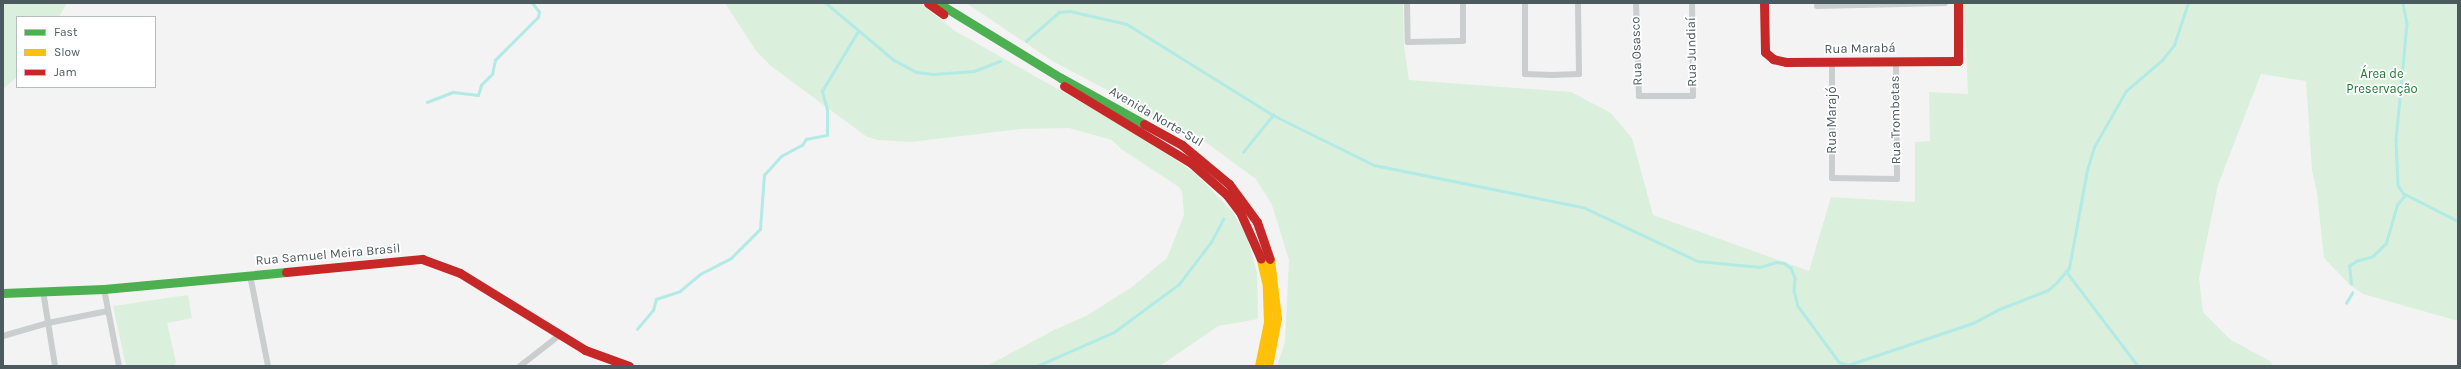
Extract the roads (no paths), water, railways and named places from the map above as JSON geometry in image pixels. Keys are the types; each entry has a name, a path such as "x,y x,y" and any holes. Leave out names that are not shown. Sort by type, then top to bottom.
{"main road":[{"name":"Avenida Norte-Sul","path":"928,3 960,25 1175,151 1204,173 1227,195 1249,228 1264,268 1268,322 1259,366"},
{"name":"Avenida Norte-Sul","path":"938,3 1062,78 1182,145 1229,184 1257,222 1273,267 1277,318 1268,366"},
{"name":"Rua Marabá","path":"1764,3 1765,52 1772,59 1786,62 1958,61 1958,3"},
{"name":"Rua Samuel Meira Brasil","path":"3,293 104,289 422,259 460,273 586,350 629,366"}],"street":[{"path":"1407,3 1408,42 1463,41 1463,3"},
{"path":"1525,3 1525,74 1552,75 1579,74 1578,3"},
{"name":"Rua Osasco","path":"1636,3 1639,96 1664,96"},
{"name":"Rua Jundiaí","path":"1664,96 1693,96 1692,3"},
{"path":"1817,6 1945,3"},
{"name":"Rua Trombetas","path":"1832,178 1897,179 1896,61"},
{"name":"Rua Marajó","path":"1832,62 1832,178"},
{"path":"250,275 268,366"},
{"path":"104,289 119,366"},
{"path":"43,291 55,366"},
{"path":"3,336 48,323 108,312"},
{"path":"520,366 560,335"}],"waterway":[{"path":"427,102 453,92 478,95 481,85 492,74 495,60 538,17 539,12 532,3"},
{"path":"826,3 894,60 917,72 933,74 974,71 1000,61"},
{"path":"1026,41 1059,12 1070,11 1127,24 1273,115 1374,165 1583,207 1698,261 1760,267 1776,262 1784,263 1791,268 1795,278 1794,290 1798,306 1839,362 1848,365 1973,323 1997,310 2048,290 2056,283 2069,268 2087,170 2094,147 2126,91 2162,60 2174,45 2188,3"},
{"path":"2403,3 2407,24 2396,140 2398,185 2403,193 2458,221"},
{"path":"637,329 653,310 656,299 680,291 700,274 731,258 760,229 764,175 781,156 802,145 806,139 827,135 827,110 822,91 858,31"},
{"path":"1243,152 1273,115"},
{"path":"2351,284 2349,266 2356,261 2373,256 2386,243 2397,205 2405,195"},
{"path":"1037,366 1114,332 1179,284 1211,242 1223,219"},
{"path":"2066,271 2138,366"},
{"path":"2346,303 2352,293"}],"park label":[{"name":"Área de Preservação","path":"2382,82"}]}
